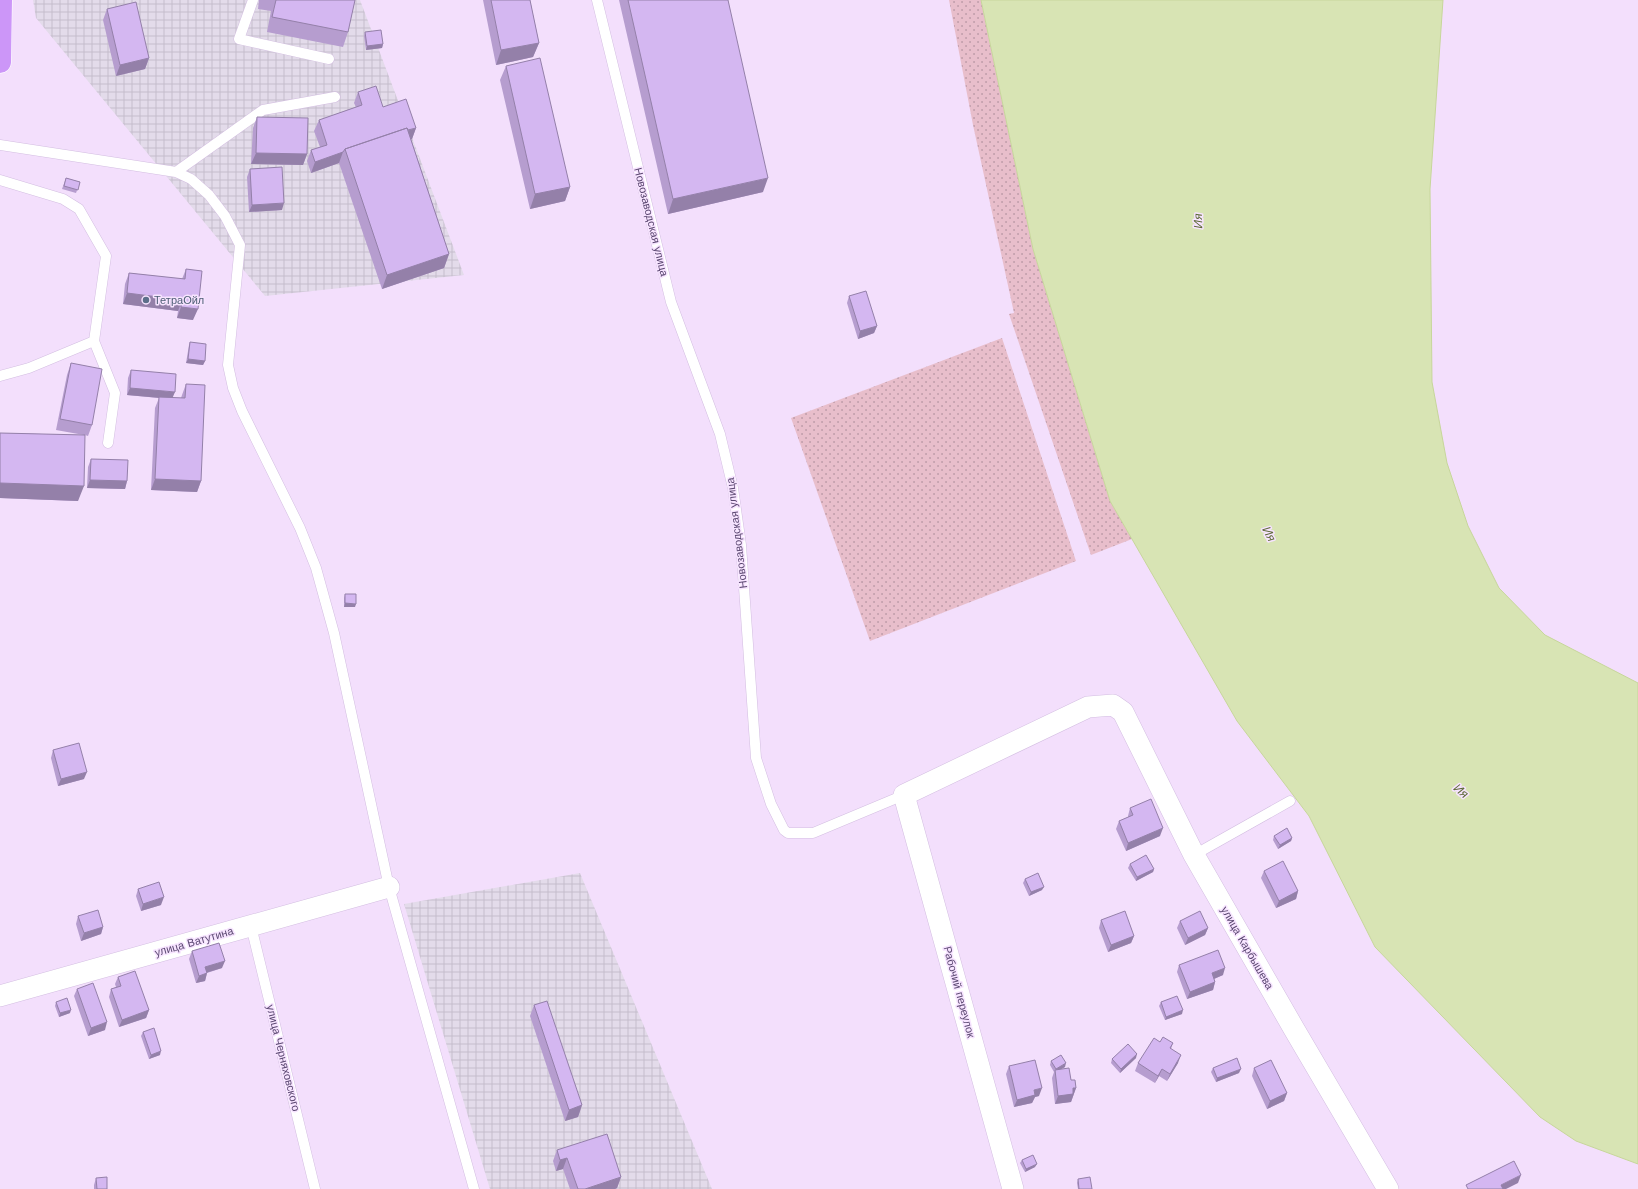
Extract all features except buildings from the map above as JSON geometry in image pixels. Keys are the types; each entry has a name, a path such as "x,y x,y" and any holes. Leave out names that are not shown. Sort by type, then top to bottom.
{"highway":[{"path":"0,62 1,0"}],"street":[{"name":"улица Карбышева","path":"904,795 1088,707 1113,705 1123,712 1194,855 1388,1189"},
{"name":"Рабочий переулок","path":"904,795 1013,1189"},
{"name":"улица Ватутина","path":"0,996 389,887"}],"lane":[{"path":"253,0 240,39 329,59"},
{"name":"Новозаводская улица","path":"597,0 671,302 720,434 733,488 741,545 756,758 771,804 784,830 788,833 813,833 904,795"},
{"path":"176,172 263,110 335,97"},
{"path":"0,145 176,172 191,179 209,195 225,216 240,245 228,364 233,388 242,411 300,528 316,568 334,633 389,887 474,1189"},
{"path":"0,180 63,199 79,209 106,256 94,341 115,393 108,443"},
{"path":"0,376 29,368 94,341"},
{"path":"1194,855 1290,801"},
{"name":"улица Черняховского","path":"251,926 315,1189"}],"shaded area":[{"path":"33,0 360,0 464,275 265,296 36,18"},
{"path":"949,0 981,0 1033,249 1110,501 1132,539 1091,555 1009,314 1014,313 973,125"},
{"path":"1002,338 1076,561 870,641 791,418"},
{"path":"580,873 712,1189 490,1189 404,904"}],"water":[{"name":"Ия","path":"981,0 1443,0 1430,189 1432,382 1447,463 1468,526 1499,588 1545,635 1638,683 1638,1164 1576,1141 1540,1117 1375,947 1309,816 1237,721 1110,501 1033,249"}],"place":[{"name":"ТетраОйл","path":"146,300"}]}
